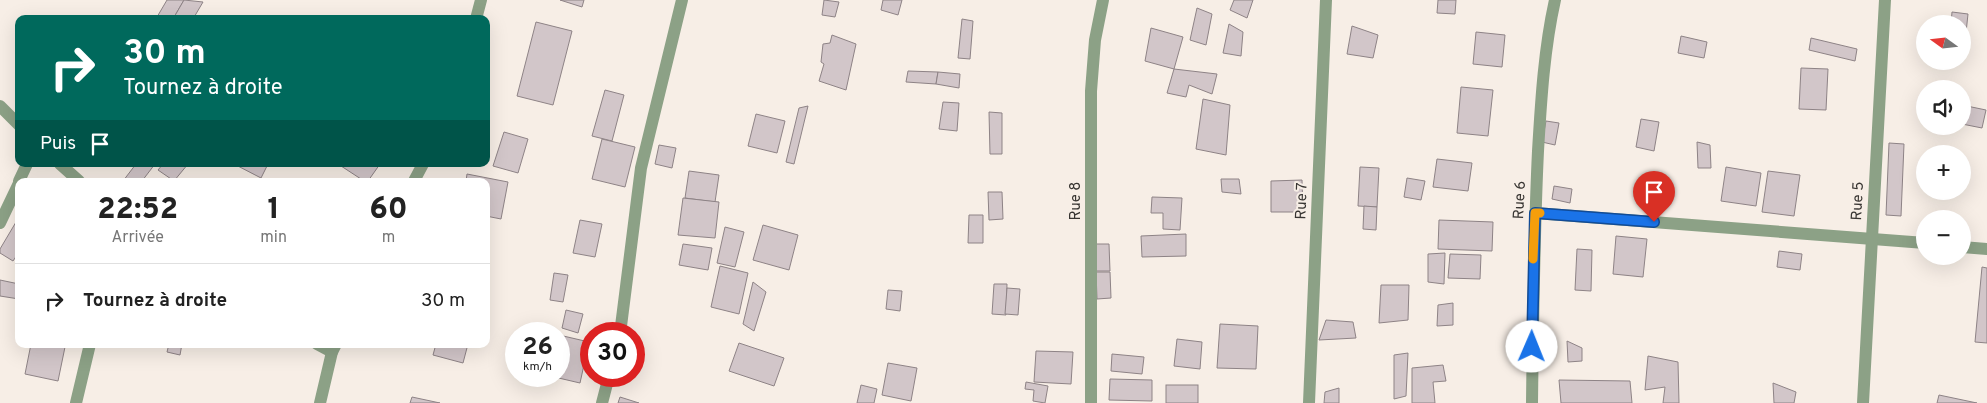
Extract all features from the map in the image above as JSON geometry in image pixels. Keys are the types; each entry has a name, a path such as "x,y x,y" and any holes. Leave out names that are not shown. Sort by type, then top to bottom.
{"street":[{"path":"477,15 481,0"},
{"path":"622,322 641,168 682,0"},
{"name":"Rue 8","path":"1091,403 1091,91 1095,40 1103,0"},
{"name":"Rue 7","path":"1309,403 1326,0"},
{"name":"Rue 6","path":"1532,403 1535,213 1541,104 1550,22 1555,0"},
{"name":"Rue 5","path":"1863,403 1884,0"},
{"path":"0,106 15,120"},
{"path":"63,167 76,178"},
{"path":"0,223 15,191"},
{"path":"1535,213 1916,242"},
{"path":"1971,247 1987,249"},
{"path":"76,403 89,348"},
{"path":"320,403 334,348"},
{"path":"602,403 607,387"}],"building":[{"path":"167,0 184,0 175,15 158,15"},
{"path":"184,0 203,2 195,15 175,15"},
{"path":"560,0 584,0 582,7"},
{"path":"824,0 839,2 835,17 822,15"},
{"path":"883,0 902,0 898,15 881,10"},
{"path":"1234,0 1253,0 1247,18 1230,10"},
{"path":"1438,0 1456,0 1455,14 1437,13"},
{"path":"1197,8 1212,14 1206,45 1190,40"},
{"path":"1952,12 1968,14 1968,15 1952,15"},
{"path":"962,19 973,21 970,59 958,58"},
{"path":"536,22 572,31 553,105 517,96"},
{"path":"1229,24 1243,32 1241,56 1223,53"},
{"path":"1352,26 1378,35 1373,58 1347,54"},
{"path":"1151,28 1183,37 1174,69 1145,61"},
{"path":"1476,32 1505,35 1502,67 1473,64"},
{"path":"832,35 856,44 846,90 819,81 824,64 821,62 823,44 830,43"},
{"path":"1681,36 1707,42 1704,58 1678,53"},
{"path":"1811,38 1857,49 1855,61 1809,50"},
{"path":"1801,68 1828,69 1826,110 1799,109"},
{"path":"1174,69 1217,74 1212,94 1189,85 1186,97 1167,93"},
{"path":"908,71 938,72 936,84 906,82"},
{"path":"938,72 960,74 959,88 936,84"},
{"path":"1461,87 1493,90 1488,136 1457,133"},
{"path":"605,90 624,95 612,141 592,136"},
{"path":"1203,99 1230,105 1226,155 1196,149"},
{"path":"943,102 959,103 957,131 939,129"},
{"path":"808,106 794,164 786,162 799,108"},
{"path":"1971,107 1986,110 1982,128 1971,126"},
{"path":"989,112 1002,113 1002,154 990,154"},
{"path":"756,114 785,121 777,153 748,146"},
{"path":"1641,119 1659,122 1654,151 1636,147"},
{"path":"1546,121 1559,123 1555,145 1542,142"},
{"path":"504,132 528,139 518,173 493,166"},
{"path":"602,139 635,147 625,187 592,179"},
{"path":"1697,142 1710,145 1711,168 1698,168"},
{"path":"1889,143 1904,144 1901,216 1886,215"},
{"path":"659,145 676,148 672,168 655,164"},
{"path":"1437,159 1472,163 1468,191 1433,187"},
{"path":"134,167 153,167 144,178 125,178"},
{"path":"160,167 186,167 176,178 170,178 158,170"},
{"path":"240,167 266,167 261,178"},
{"path":"343,167 378,167 370,178 359,178"},
{"path":"1360,167 1379,168 1377,207 1358,206"},
{"path":"1726,167 1761,173 1756,206 1721,201"},
{"path":"689,171 719,175 715,202 685,198"},
{"path":"1768,171 1800,175 1794,216 1762,212"},
{"path":"467,174 488,178 466,178"},
{"path":"490,178 508,182 501,219 490,217"},
{"path":"1407,178 1425,181 1421,200 1404,197"},
{"path":"1221,179 1239,179 1241,194 1222,192"},
{"path":"1302,180 1303,212 1271,212 1271,181"},
{"path":"1554,186 1572,189 1570,203 1552,199"},
{"path":"988,192 1002,192 1003,219 989,220"},
{"path":"1152,197 1182,198 1180,230 1163,229 1163,213 1151,213"},
{"path":"683,198 719,202 715,238 678,235"},
{"path":"1364,206 1377,207 1376,230 1363,229"},
{"path":"969,215 983,215 983,243 968,243"},
{"path":"580,220 602,224 595,257 573,253"},
{"path":"1439,220 1493,222 1492,251 1438,249"},
{"path":"15,224 15,258 13,261 0,253 0,249"},
{"path":"763,225 798,235 789,270 753,260"},
{"path":"725,227 744,232 735,267 717,263"},
{"path":"1186,234 1186,256 1142,257 1141,236"},
{"path":"1616,236 1647,239 1643,277 1613,274"},
{"path":"683,244 712,248 708,270 679,265"},
{"path":"1092,244 1109,244 1110,271 1093,271"},
{"path":"1577,249 1592,250 1591,291 1575,290"},
{"path":"1779,251 1802,254 1800,270 1777,267"},
{"path":"1445,253 1444,284 1428,282 1428,254"},
{"path":"1450,254 1481,255 1480,279 1448,278"},
{"path":"720,266 748,273 739,314 711,307"},
{"path":"1982,267 1987,268 1987,343 1975,342"},
{"path":"1096,272 1110,272 1111,298 1097,299"},
{"path":"554,273 568,275 563,302 550,300"},
{"path":"0,280 15,283 15,298 0,296"},
{"path":"753,282 766,292 754,331 743,324"},
{"path":"994,284 1007,284 1006,315 992,314"},
{"path":"1381,285 1409,285 1408,320 1379,323"},
{"path":"1007,288 1020,289 1018,315 1005,314"},
{"path":"888,290 902,291 900,311 886,309"},
{"path":"1453,303 1453,325 1437,326 1438,305"},
{"path":"566,310 583,314 578,333 570,330 570,322 563,322"},
{"path":"1326,320 1353,322 1356,338 1319,340"},
{"path":"1220,324 1258,326 1256,369 1217,368"},
{"path":"570,338 580,340 580,383 570,381"},
{"path":"1177,339 1202,342 1200,369 1174,366"},
{"path":"1567,341 1582,348 1582,361 1568,362"},
{"path":"739,343 784,358 774,386 729,371"},
{"path":"30,348 65,348 58,381 25,374"},
{"path":"168,348 181,348 180,355 167,352"},
{"path":"435,348 467,348 463,363 433,355"},
{"path":"1036,351 1073,352 1071,384 1034,382"},
{"path":"1408,353 1406,396 1394,399 1394,355"},
{"path":"1112,354 1144,357 1142,374 1111,371"},
{"path":"1648,356 1678,362 1679,403 1663,403 1665,387 1645,390"},
{"path":"888,363 917,368 911,401 882,395"},
{"path":"1443,365 1446,381 1433,382 1435,403 1412,403 1412,368"},
{"path":"1110,379 1152,380 1152,401 1109,400"},
{"path":"1559,380 1630,381 1632,403 1561,403"},
{"path":"1026,382 1048,386 1045,403 1033,401 1034,390 1025,389"},
{"path":"1773,383 1796,392 1794,403 1774,403"},
{"path":"861,385 877,389 874,403 857,403"},
{"path":"1166,385 1198,385 1198,403 1166,403"},
{"path":"1339,388 1339,403 1324,403 1325,392"},
{"path":"1939,395 1977,403 1937,403"},
{"path":"412,397 440,403 410,403"},
{"path":"620,397 639,403 618,403"}],"slow traffic":[{"path":"1533,259 1535,213 1540,213"}],"route":[{"path":"1532,347 1535,213 1654,222"}]}
